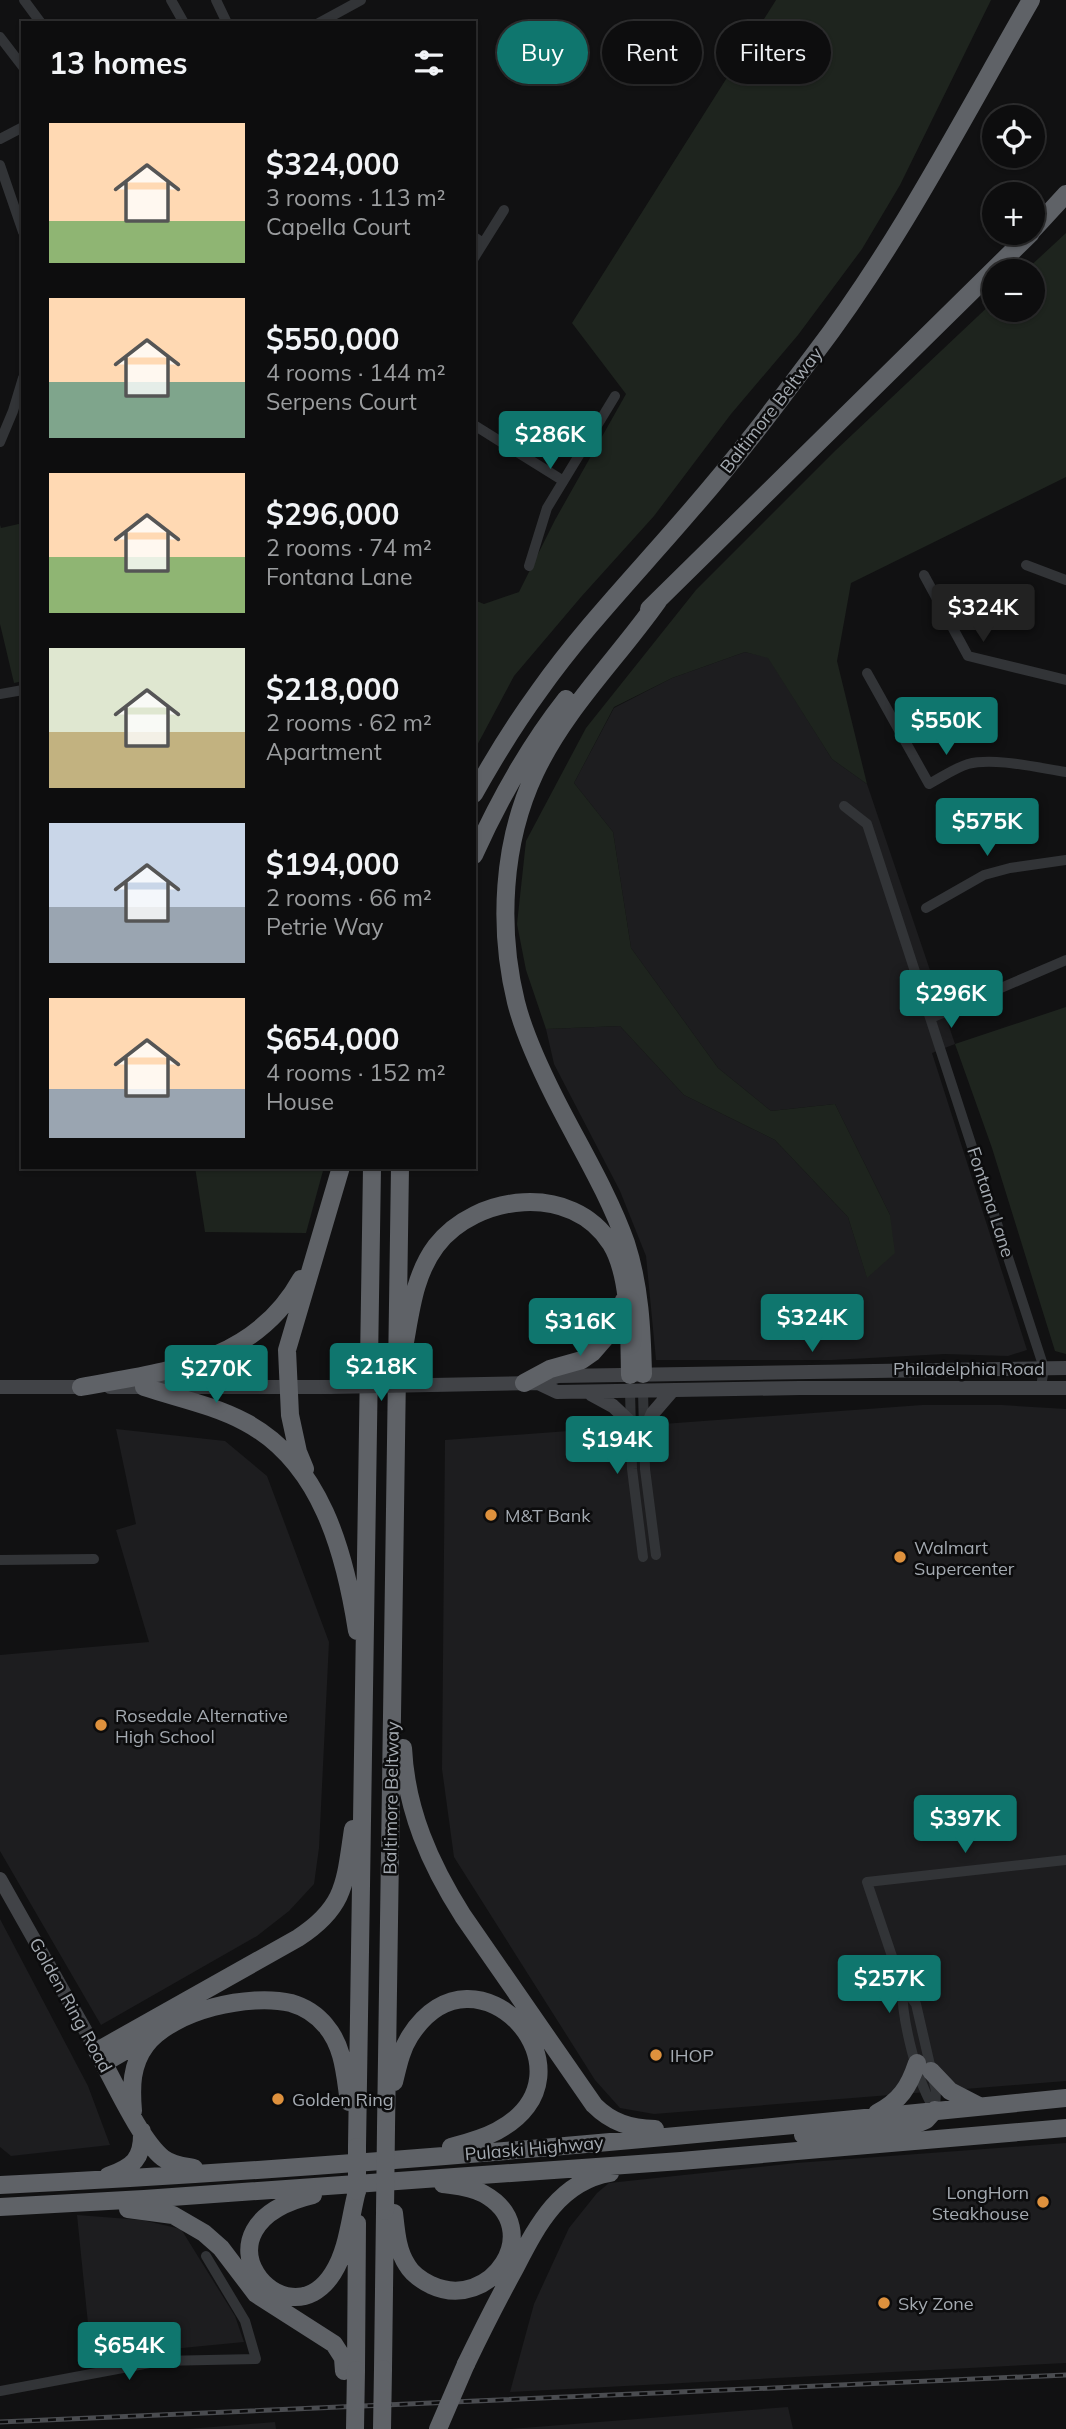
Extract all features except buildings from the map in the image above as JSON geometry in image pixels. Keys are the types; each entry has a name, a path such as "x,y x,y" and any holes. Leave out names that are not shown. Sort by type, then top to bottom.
{"highway":[{"path":"783,394 911,195 1020,0"},
{"name":"Baltimore Beltway","path":"476,791 511,730 540,689 611,601 694,507 816,353 894,235 1031,0"},
{"path":"1045,217 1066,194"},
{"path":"1045,221 1066,203"},
{"path":"476,851 510,783 549,723 606,652 1019,245"},
{"path":"636,1383 639,1298 626,1245 610,1206 552,1093 525,1030 512,980 506,906 516,830 523,802 537,770 568,715 632,639 658,601"},
{"path":"340,1169 287,1350 288,1387 293,1435 311,1485 330,1525 345,1570 365,1684"},
{"name":"Baltimore Beltway","path":"354,2214 362,2187 356,2137 372,1169"},
{"name":"Baltimore Beltway","path":"382,2429 389,2212 386,2120 400,1169"},
{"path":"397,1389 413,1299 424,1266 435,1248 461,1222 485,1210 515,1202 531,1202 566,1209 580,1215 611,1244 621,1272 636,1383"},
{"path":"81,1387 182,1368 224,1353 245,1340 274,1315 297,1287 318,1249"},
{"path":"531,1383 550,1369 572,1364 592,1353 612,1329 625,1297"},
{"path":"144,1387 219,1410 247,1423 283,1450 311,1485"},
{"path":"394,1602 404,1774 424,1845 446,1889 587,2096 604,2114 616,2122 634,2127 711,2132"},
{"path":"100,2057 313,1929 331,1911 343,1891 363,1750"},
{"path":"386,2120 403,2048 417,2027 442,2006 470,1999 485,2001 507,2011 529,2034 537,2061 537,2084 521,2112 499,2130 485,2136 412,2158"},
{"path":"100,2057 197,2013 247,2001 293,2004 310,2011 327,2026 340,2049 356,2137"},
{"path":"133,2114 131,2091 135,2064 146,2045 160,2030"},
{"name":"Golden Ring Road","path":"100,2057 142,2131 163,2158 173,2164 232,2172"},
{"path":"870,2117 895,2102 924,2067 950,2091 979,2106"},
{"name":"Pulaski Highway","path":"0,2185 232,2172 412,2158 1066,2098"},
{"path":"480,2174 542,2160 586,2155 912,2126 926,2120 935,2110"},
{"name":"Pulaski Highway","path":"0,2207 362,2187 412,2179 681,2161 1066,2128"},
{"path":"92,2181 125,2170 134,2162 143,2146 142,2131"},
{"path":"438,2429 466,2364 540,2222 560,2198 581,2182 599,2175 681,2161"},
{"path":"389,2212 405,2263 414,2274 440,2289 458,2291 474,2288 489,2280 500,2269 508,2256 512,2233 505,2212 496,2203 474,2190 412,2179"},
{"path":"354,2214 333,2274 323,2286 300,2296 280,2294 256,2277 249,2254 251,2239 265,2215 290,2201 362,2187"},
{"path":"73,2204 148,2210 173,2215 193,2225 221,2248 256,2294 334,2344 350,2371 355,2429"},
{"path":"349,2429 354,2214"}],"main road":[{"name":"Philadelphia Road","path":"0,1387 330,1387 531,1383 558,1376 636,1383 1066,1368"},
{"name":"Philadelphia Road","path":"531,1383 556,1392 586,1392 636,1383 672,1391 1066,1388"},
{"path":"643,1436 653,1413 672,1391"},
{"path":"586,1392 613,1406 631,1423"},
{"name":"Golden Ring Road","path":"0,1879 100,2057"}],"street":[{"path":"24,0 40,21"},
{"path":"171,0 183,21"},
{"path":"216,0 226,21"},
{"path":"322,21 355,2"},
{"path":"0,37 21,64"},
{"path":"0,139 21,128"},
{"path":"0,164 21,226"},
{"path":"479,240 504,210"},
{"path":"0,442 21,385"},
{"path":"528,566 547,508 615,396"},
{"path":"476,426 562,480"},
{"path":"1027,565 1066,580"},
{"path":"924,575 968,656 1066,680"},
{"path":"867,673 929,784 961,766 975,763 1066,772"},
{"path":"0,694 21,690"},
{"name":"Fontana Lane","path":"844,806 867,824 1044,1368 1041,1387"},
{"path":"926,908 984,874 1066,860"},
{"path":"931,1018 1066,960"},
{"path":"636,1383 631,1423 632,1469 643,1557"},
{"path":"636,1383 656,1555"},
{"path":"0,1560 94,1559"},
{"path":"935,2110 936,2091 924,2067 902,2004 902,1986 867,1882 1066,1860"},
{"path":"902,1986 916,2004 924,2067 924,2094 935,2110"},
{"path":"0,2391 160,2361 256,2358 245,2321 206,2256"}],"shaded area":[{"path":"776,0 991,0 900,185 862,249 798,335 731,414 654,516 514,676 476,747 476,601 484,604 519,592 555,520 626,394 572,323 723,84 831,84 831,21 763,21"},
{"path":"1066,233 1066,477 851,583 837,661 867,784 832,759 768,658 745,652 672,678 614,707 574,783 613,832 631,948 718,1068 771,1111 835,1104 890,1215 895,1253 867,1278 848,1217 775,1140 684,1095 620,1026 546,1029 526,970 517,924 526,841 586,728 696,590 836,450 982,312 982,322 1045,322 1045,259 1038,259"},
{"path":"21,523 21,681 14,683 0,624 0,525 1,528"},
{"path":"745,652 768,657 832,759 867,784 955,1044 932,1053 1027,1350 1008,1356 945,1354 832,1360 656,1360 646,1256 620,1191 554,1064 546,1029 620,1026 684,1095 775,1140 848,1217 867,1277 890,1215 835,1104 771,1111 718,1068 631,948 613,832 574,783 614,708 672,678"},
{"path":"1066,1007 1066,1354 1055,1351 992,1148 955,1044"},
{"path":"195,1169 323,1169 306,1233 205,1232"},
{"path":"922,1405 1002,1405 1066,1409 1066,2081 654,2114 620,2108 595,2080 454,1857 442,1769 445,1440"},
{"path":"116,1429 225,1441 267,1476 329,1642 319,1848 314,1884 289,1911 257,1936 101,2025 0,1851 0,1655 149,1642 116,1530 136,1524"},
{"path":"0,1919 88,2086 110,2145 11,2156 0,2147"},
{"path":"1066,2143 1066,2363 510,2392 534,2304 569,2228 597,2193 609,2183 796,2163"},
{"path":"77,2215 142,2220 181,2229 235,2316 244,2342 151,2351 92,2363"},
{"path":"788,2407 793,2429 510,2429"},
{"path":"275,2422 276,2429 188,2429"}],"railway":[{"path":"0,2422 1066,2375"}],"place":[{"name":"M&T Bank","path":"491,1515"},
{"name":"Walmart Supercenter","path":"900,1557"},
{"name":"Rosedale Alternative High School","path":"101,1725"},
{"name":"IHOP","path":"656,2055"},
{"name":"Golden Ring","path":"278,2099"},
{"name":"LongHorn Steakhouse","path":"1043,2202"},
{"name":"Sky Zone","path":"884,2303"}]}
